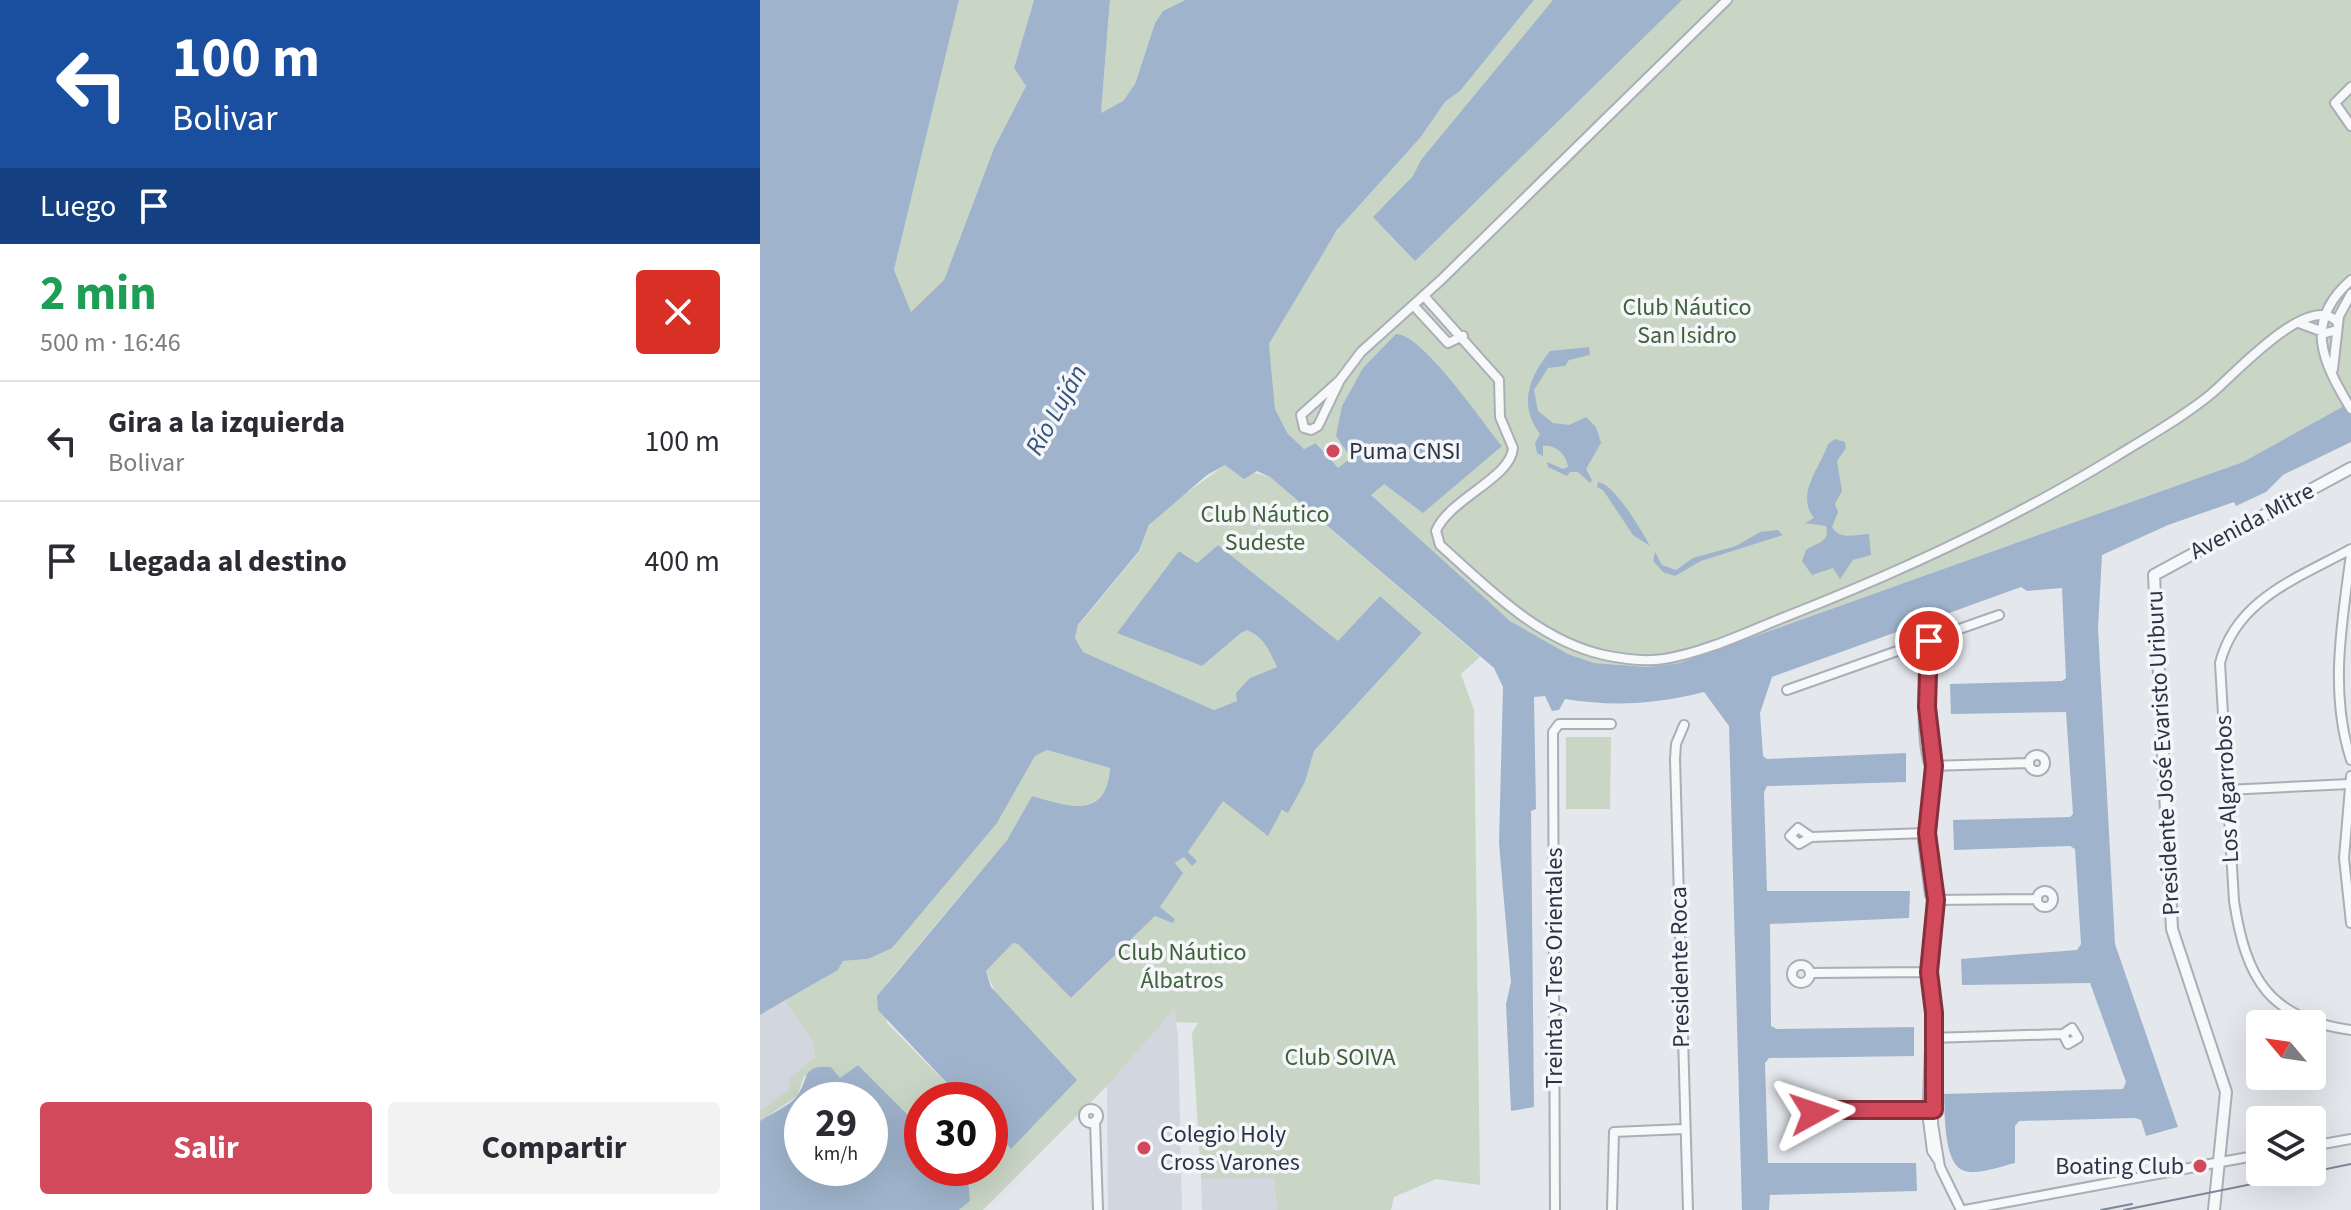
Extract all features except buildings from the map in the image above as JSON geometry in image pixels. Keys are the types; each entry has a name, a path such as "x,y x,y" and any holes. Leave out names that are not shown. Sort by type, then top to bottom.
{"street":[{"path":"1340,380 1318,426 1311,430 1304,428 1301,415 1340,380 1361,352 1414,306 1727,0"},
{"path":"2351,87 2335,103 2351,126"},
{"path":"2351,280 2323,315 2320,328 2324,354 2351,409"},
{"path":"2333,370 2342,308 2351,294"},
{"path":"1424,296 1463,336 1499,380 1500,417 1512,443 1512,454 1505,467 1443,518 1436,531 1440,545 1508,606 1539,626 1595,652 1645,660 1714,645 1874,581 1994,525 2175,420 2212,393 2258,349 2298,323 2323,315"},
{"path":"1414,306 1448,343 1463,336"},
{"path":"2323,315 2338,327"},
{"path":"2298,323 2320,328 2326,333 2338,327"},
{"name":"Avenida Mitre","path":"2154,575 2351,468"},
{"path":"2351,552 2338,683 2342,727 2351,760"},
{"name":"Los Algarrobos","path":"2351,552 2250,607 2225,644 2220,663 2237,922 2260,987 2291,1013 2317,1023 2351,1030"},
{"name":"Presidente José Evaristo Uriburu","path":"2154,575 2171,915 2226,1092 2214,1210"},
{"path":"1787,690 1999,615"},
{"path":"1924,642 1922,726 1932,766 1925,833 1933,900 1927,972 1932,1038 1931,1110 1939,1160 1963,1210 2246,1157"},
{"name":"Treinta y Tres Orientales","path":"1555,1210 1554,727 1611,724"},
{"name":"Presidente Roca","path":"1684,725 1676,744 1675,759 1688,1210"},
{"path":"1932,766 2029,763"},
{"path":"2226,790 2350,780 2344,870 2351,923"},
{"path":"1807,836 1925,833"},
{"path":"1933,900 2037,899"},
{"path":"1810,973 1927,972"},
{"path":"1932,1038 2063,1034"},
{"path":"1815,1110 1931,1110"},
{"path":"1095,1121 1098,1131 1098,1210"},
{"path":"1612,1210 1614,1132 1684,1129"},
{"path":"2326,1143 2351,1139"}],"shaded area":[{"path":"785,1001 813,1041 815,1059 789,1078 790,1082 784,1082 784,1095 760,1110 760,1015"},
{"name":"Colegio Holy Cross Varones","path":"1174,1008 1178,1036 1182,1210 1108,1210 1107,1086"},
{"path":"1201,1178 1274,1178 1277,1210 1202,1210"}],"green space":[{"path":"959,0 1034,0 1014,68 1026,86 994,148 944,280 911,313 894,270"},
{"path":"1110,0 1185,0 1163,11 1155,23 1135,84 1123,101 1101,113"},
{"name":"Club Náutico San Isidro","path":"1534,0 2351,0 2351,402 2243,462 1680,663 1647,667 1594,663 1568,654 1510,621 1337,469 1317,443 1305,449 1296,445 1275,409 1269,344 1323,251 1346,218 1420,138 1445,102 1460,91"},
{"path":"1225,465 1270,477 1480,657 1461,674 1474,710 1480,1185 1436,1179 1394,1197 1391,1210 1277,1210 1274,1178 1201,1178 1192,1033 1198,1023 1176,1022 1174,1009 1107,1086 1008,1185 1008,1146 1011,1149 1008,1082 1004,1082 995,992 986,971 1013,943 1018,944 1071,998 1155,916 1175,919 1160,907 1182,873 1175,863 1184,857 1196,861 1188,852 1223,800 1256,824 1254,826 1279,815 1283,810 1288,812 1305,782 1314,751 1422,633 1380,596 1338,642 1218,545 1197,563 1179,551 1134,639 1202,666 1241,633 1247,630 1257,634 1269,649 1277,667 1250,678 1237,701 1214,710 1083,652 1075,638 1078,626 1139,552 1149,526 1167,507"},
{"path":"1566,737 1611,737 1610,809 1566,809"},
{"path":"1047,750 1110,768 1107,785 1093,803 1083,806 1032,796 1007,840 886,984 887,1023 945,1082 904,1082 904,1111 888,1095 888,1082 875,1082 858,1065 840,1078 804,1076 802,1082 789,1082 789,1078 815,1058 813,1041 785,1001 838,970 843,961 869,959 997,823 1035,756"},
{"path":"784,1094 784,1105 760,1121 760,1110"},
{"path":"969,1186 1007,1186 983,1210 959,1210 970,1201"}],"water":[{"name":"Río Luján","path":"760,0 959,0 894,270 911,312 944,280 994,148 1026,86 1014,68 1034,0 1110,0 1101,113 1123,101 1135,84 1155,23 1163,11 1185,0 1534,0 1460,91 1445,102 1420,138 1337,230 1269,344 1275,409 1288,434 1304,449 1316,443 1338,468 1351,458 1336,436 1342,406 1363,368 1396,334 1408,338 1422,349 1453,382 1502,446 1423,513 1384,484 1371,495 1510,621 1568,654 1594,663 1647,667 1680,663 2243,462 2351,402 2351,442 2283,475 2266,492 2236,506 2234,502 2168,525 2102,555 2098,628 2115,944 2178,1127 2146,1136 2141,1120 2135,1118 2019,1121 2015,1126 2015,1163 1976,1172 1958,1167 1949,1149 1944,1094 2123,1089 2126,1082 2090,983 1962,985 1961,959 2077,950 2081,944 2075,849 2070,846 1954,850 1953,820 2070,817 2073,814 2066,712 1951,714 1950,684 2062,681 2066,678 2062,588 2027,591 2021,587 1772,677 1760,713 1763,756 1767,759 1906,753 1906,782 1767,786 1764,792 1767,891 1910,891 1909,918 1770,924 1771,1026 1777,1029 1914,1027 1914,1056 1769,1058 1765,1063 1768,1163 1916,1163 1917,1191 1770,1195 1769,1210 1742,1210 1729,726 1704,692 1635,703 1565,699 1559,710 1552,711 1545,696 1534,697 1536,809 1531,811 1534,1107 1511,1111 1506,1004 1511,982 1499,843 1503,687 1494,668 1270,477 1257,471 1244,479 1225,465 1207,475 1149,525 1139,551 1078,625 1075,638 1083,652 1214,710 1237,701 1236,693 1250,678 1277,667 1265,645 1253,633 1247,630 1241,633 1202,666 1117,633 1179,551 1197,563 1218,545 1338,641 1380,596 1422,633 1314,751 1305,782 1288,813 1282,810 1268,836 1223,801 1188,852 1197,861 1192,866 1184,857 1175,863 1183,873 1160,907 1175,919 1173,923 1155,916 1071,998 1018,944 1013,943 986,971 991,987 1077,1080 1011,1149 1008,1146 1008,1082 946,1082 878,1010 877,996 1007,840 1032,796 1083,806 1101,796 1110,768 1047,750 1035,756 997,823 892,948 868,959 843,961 838,970 760,1015"},
{"path":"1553,0 1682,0 1415,261 1373,217 1413,176 1421,160"},
{"path":"1589,347 1590,355 1569,360 1565,366 1548,368 1534,390 1538,411 1553,423 1569,425 1586,417 1596,427 1601,443 1586,469 1592,480 1590,483 1578,472 1570,472 1567,476 1548,467 1547,462 1563,469 1568,467 1560,451 1543,446 1543,456 1537,453 1535,443 1540,434 1533,423 1528,402 1536,371 1550,351"},
{"path":"1835,439 1845,442 1846,448 1837,461 1842,491 1835,504 1838,512 1832,527 1844,535 1869,534 1871,555 1853,560 1840,579 1833,568 1812,575 1802,561 1806,550 1826,536 1826,526 1805,523 1814,518 1807,500 1815,472 1828,444"},
{"path":"1598,482 1620,500 1650,546 1633,535 1603,490 1597,487"},
{"path":"1778,530 1783,535 1701,561 1675,576 1663,572 1653,561 1655,552 1662,565 1676,570 1693,558 1736,546 1760,532"},
{"path":"858,1065 875,1082 804,1082 814,1068 831,1067 840,1078"},
{"path":"888,1095 904,1111 904,1186 969,1186 970,1201 959,1210 760,1210 760,1121 784,1107 784,1186 888,1186"}],"tram line":[{"path":"2124,1210 2351,1164"},
{"path":"2101,1210 2132,1204"}],"place":[{"name":"Puma CNSI","path":"1333,451"},
{"name":"Colegio Holy Cross Varones","path":"1144,1148"},
{"name":"Boating Club","path":"2200,1166"}],"route":[{"path":"1814,1113 1815,1110 1934,1110 1934,1013 1929,972 1936,900 1927,833 1934,766 1927,707 1931,658 1929,641"}],"park label":[{"name":"Club Náutico Sudeste","path":"1265,528"},
{"name":"Club Náutico Álbatros","path":"1182,966"},
{"name":"Club SOIVA","path":"1340,1057"}]}
